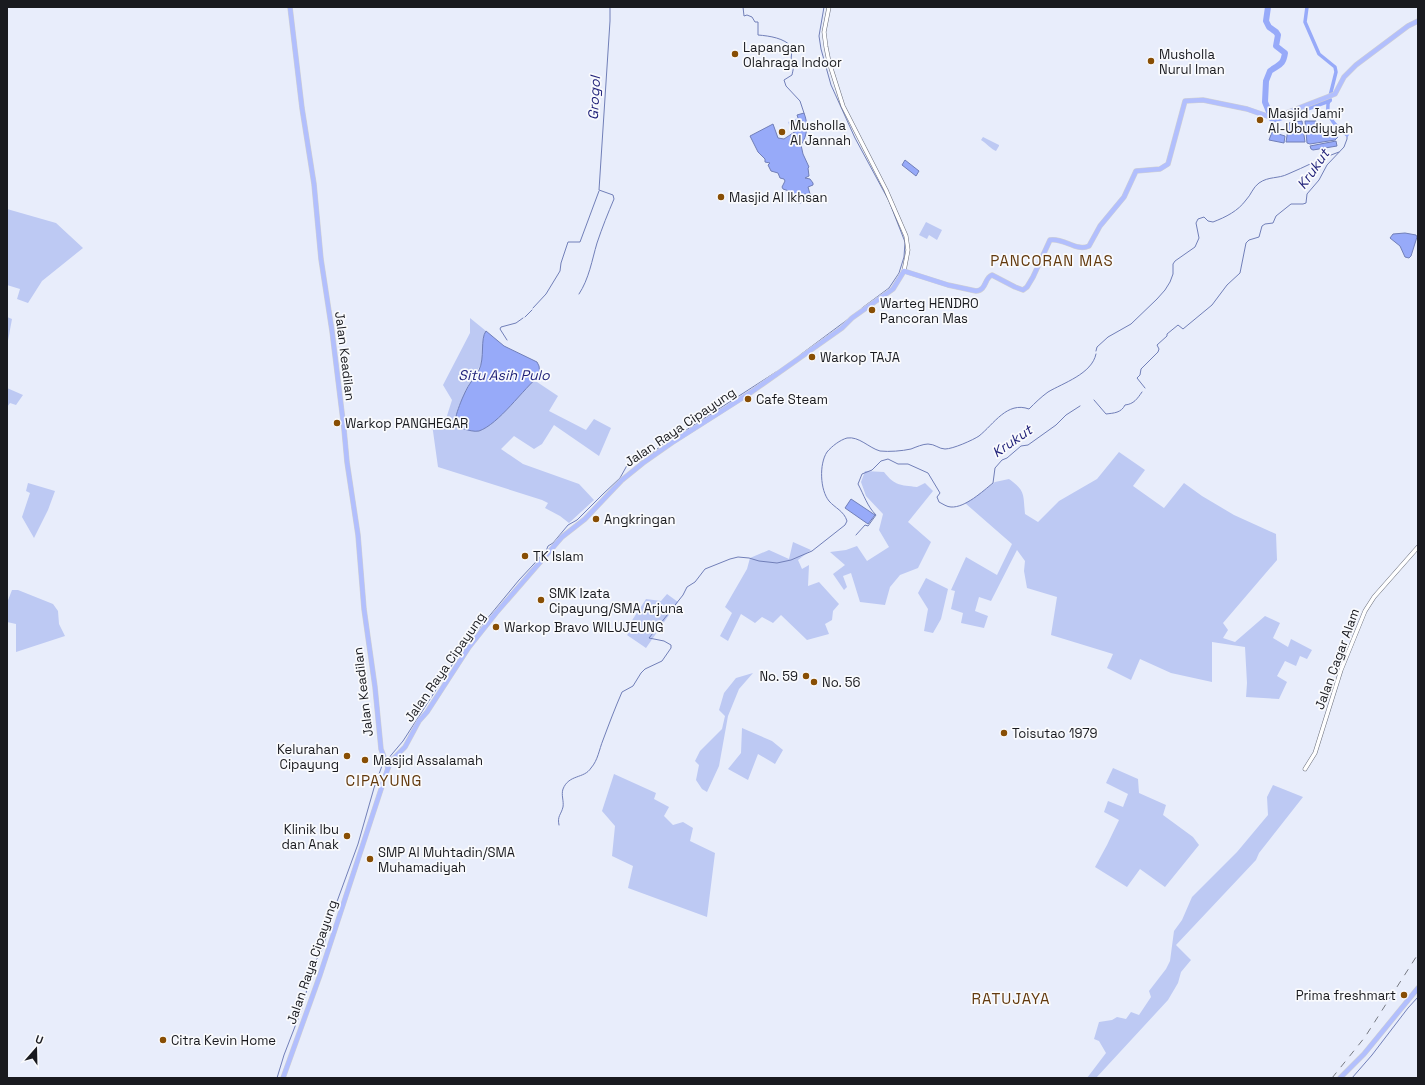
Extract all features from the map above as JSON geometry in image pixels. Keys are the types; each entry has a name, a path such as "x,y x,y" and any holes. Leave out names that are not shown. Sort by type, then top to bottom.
{"main road":[{"name":"Jalan Keadilan","path":"290,7 302,108 314,184 322,266 332,331 347,462 357,527 364,609 375,687 380,749 387,760"},
{"path":"904,271 962,289 976,291 983,288 989,277 992,275 1020,290 1024,289 1030,284 1049,240 1056,239 1082,248 1089,246 1100,226 1124,197 1136,172 1140,170 1160,169 1168,164 1185,101 1207,101 1272,116 1286,113 1336,93 1346,73 1408,26 1418,21"},
{"name":"Jalan Raya Cipayung","path":"283,1078 320,975 387,760 409,740 419,721 427,712 468,647 562,537 585,519 615,487 643,463 673,442 750,393 831,337 852,318 893,289 904,271"},
{"path":"1340,1078 1364,1054 1418,988"}],"street":[{"path":"829,7 824,32 829,62 843,106 886,190 906,236 908,250 904,271"},
{"name":"Jalan Cagar Alam","path":"1305,769 1315,753 1342,670 1365,611 1374,597 1418,547"}],"shaded area":[{"path":"798,118 799,124 795,125 796,128 791,130 788,122"},
{"path":"983,137 999,145 996,151 981,140"},
{"path":"7,209 56,223 83,248 42,281 28,303 17,299 20,289 7,285"},
{"path":"926,222 942,230 937,240 929,235 927,239 919,235"},
{"path":"7,317 12,319 7,346"},
{"path":"470,318 486,331 481,364 468,386 458,408 455,422 460,429 485,427 515,401 534,380 558,396 549,411 586,430 594,419 611,428 599,456 554,425 542,444 534,449 514,436 501,449 523,464 579,484 594,500 569,523 545,508 548,503 542,500 438,467 432,424 445,422 452,400 443,385 470,333"},
{"path":"7,388 23,395 16,405 10,403 7,407"},
{"path":"1119,452 1145,470 1133,486 1164,508 1184,483 1202,496 1234,515 1276,534 1277,560 1223,623 1228,630 1223,638 1235,642 1265,616 1280,623 1273,638 1288,647 1291,639 1312,650 1307,659 1300,656 1296,666 1285,661 1277,676 1287,682 1279,699 1246,697 1247,683 1245,647 1212,642 1212,682 1171,673 1140,659 1131,680 1107,668 1113,654 1051,635 1057,597 1027,588 1024,571 1025,561 1017,550 991,601 979,597 975,611 988,616 984,628 961,623 963,613 951,609 955,591 951,590 966,557 997,575 1012,544 965,503 995,482 1009,479 1021,490 1023,494 1025,514 1038,522 1059,501 1097,479"},
{"path":"865,471 884,472 891,480 902,485 917,487 925,483 933,491 908,522 931,542 918,568 900,575 890,587 885,605 860,602 851,573 843,576 847,587 844,590 833,574 845,565 830,552 846,550 857,546 867,561 889,547 879,530 883,514 866,496 861,482"},
{"path":"28,483 55,491 48,510 34,538 22,517 30,493 26,491"},
{"path":"793,542 811,550 798,560 802,569 809,565 808,586 819,582 839,604 833,611 832,620 825,624 829,634 807,640 781,615 773,623 762,617 755,623 741,614 728,641 720,636 732,613 725,607 747,569 750,558 769,550 789,559"},
{"path":"926,578 948,589 941,619 933,633 924,631 928,609 918,593"},
{"path":"12,590 18,590 53,604 58,611 59,624 65,636 16,652 16,624 7,622 7,603"},
{"path":"667,594 678,602 646,648 627,635 633,628 629,625 646,599 661,601"},
{"path":"753,673 739,689 728,716 719,766 707,792 702,789 696,780 699,765 695,761 700,751 722,729 725,716 719,710 724,693 736,678"},
{"path":"742,728 772,741 783,750 775,764 758,754 748,780 728,769 741,753"},
{"path":"1113,768 1138,779 1139,793 1166,805 1163,815 1193,837 1199,845 1165,887 1140,869 1127,887 1095,867 1119,820 1104,812 1108,801 1123,807 1128,794 1106,783"},
{"path":"614,774 656,793 654,799 669,807 664,816 673,825 683,822 693,828 690,841 715,853 707,917 628,888 633,866 612,856 615,826 602,811"},
{"path":"1273,785 1303,797 1259,853 1256,860 1176,945 1191,960 1181,972 1178,983 1168,1000 1096,1078 1087,1078 1106,1053 1099,1041 1094,1039 1099,1022 1112,1020 1117,1017 1126,1019 1131,1012 1139,1015 1151,997 1149,991 1166,969 1170,961 1174,931 1182,920 1192,897 1237,852 1268,815 1267,797"}],"water":[{"path":"804,113 807,129 801,145 809,167 809,176 805,178 810,179 813,183 813,185 808,187 810,194 815,196 808,201 806,194 798,196 801,203 796,203 788,195 789,191 783,189 782,187 785,181 784,179 780,178 778,173 771,171 768,165 770,163 765,162 765,159 758,152 750,136 773,124 778,138 784,139 799,129 800,124 797,115"},
{"path":"1302,121 1305,142 1286,142 1289,123"},
{"path":"1305,121 1316,121 1319,132 1333,131 1338,137 1335,140 1310,144 1307,143"},
{"path":"1272,132 1285,136 1284,143 1269,140"},
{"path":"1336,141 1337,146 1313,150 1310,146"},
{"path":"905,160 919,171 916,176 902,165"},
{"path":"1405,233 1416,235 1417,237 1409,258 1405,257 1400,246 1390,238 1393,234"},
{"name":"Situ Asih Pulo","path":"486,331 504,346 537,362 540,375 503,414 487,427 479,431 460,429 457,427 455,422 456,417 465,393 481,365 483,339"},
{"path":"851,499 875,515 868,524 845,508"}],"waterway":[{"name":"Grogol","path":"579,294 588,276 599,237 614,199 613,195 599,190 610,7"},
{"name":"Grogol","path":"743,7 744,16 747,15 752,17 755,22 758,22 758,35 785,41 792,47 792,75 784,80 786,86 800,101 804,113"},
{"path":"824,7 819,36 831,85 855,138 889,201 905,242 904,257 899,273 889,288 862,308"},
{"name":"Krukut","path":"1268,7 1266,21 1269,27 1278,35 1276,46 1285,53 1282,63 1270,71 1266,81 1265,102 1272,119 1277,119 1329,100"},
{"path":"1307,7 1305,22 1319,54 1335,67 1336,72 1328,104 1330,118 1347,135"},
{"name":"Krukut","path":"1145,388 1137,378 1140,375 1141,369 1158,352 1159,349 1157,345 1178,325 1183,329 1212,305 1227,285 1240,273 1246,243 1249,240 1259,237 1262,226 1273,223 1276,216 1291,204 1306,203 1307,194 1319,180 1327,165 1344,147 1347,135"},
{"path":"1096,351 1097,347 1108,337 1131,324 1165,290 1173,274 1173,264 1175,261 1195,247 1199,238 1196,223 1198,219 1204,217 1208,221 1213,222 1223,218 1239,207 1259,183 1270,178 1284,176 1339,152"},
{"name":"Grogol","path":"533,308 546,294 560,271 568,242 580,242 599,191"},
{"name":"Grogol","path":"525,317 532,310"},
{"name":"Grogol","path":"507,340 500,329 501,327 516,323 523,318"},
{"path":"800,355 847,320"},
{"path":"559,825 559,817 563,807 563,789 569,781 585,774 593,765 622,692 633,686 645,669 662,661 671,648 671,645 664,641 649,638 683,595 687,587 695,582 705,569 730,559 738,557 777,563 791,560 812,551 845,525 847,521 846,518 842,512 829,501 822,484 824,457 831,448 847,438 860,440 880,451 907,450 926,444 945,449 958,446 979,436 1007,411 1021,407 1029,409 1048,392 1083,372 1089,367 1096,354"},
{"path":"387,760 403,741 463,648 519,580 546,551 548,546 553,543 568,525 577,520 620,478 630,460 643,461 668,440 677,436 776,372"},
{"name":"Krukut","path":"1094,400 1106,414 1119,411 1125,405 1137,399 1142,392"},
{"name":"Krukut","path":"856,535 865,525 868,526 876,515 868,504 858,484 862,474 872,470 881,461 888,459 898,464 908,464 928,473 940,493 937,497 939,502 951,507 956,507 968,502 993,483 995,468 1002,460 1007,458 1021,446 1028,445 1056,425 1066,415 1080,406"},
{"path":"277,1078 301,1011 314,964 323,948 335,907 358,844 374,788 383,763"},
{"path":"1352,1078 1418,997"}],"railway":[{"path":"1332,1078 1365,1037 1418,954"}],"place":[{"name":"Lapangan Olahraga Indoor","path":"735,54"},
{"name":"Musholla Nurul Iman","path":"1151,61"},
{"name":"Masjid Jami' Al-Ubudiyyah","path":"1260,120"},
{"name":"Musholla Al Jannah","path":"782,132"},
{"name":"Masjid Al Ikhsan","path":"721,197"},
{"name":"Warteg HENDRO Pancoran Mas","path":"872,310"},
{"name":"Warkop TAJA","path":"812,357"},
{"name":"Cafe Steam","path":"748,399"},
{"name":"Warkop PANGHEGAR","path":"337,423"},
{"name":"Angkringan","path":"596,519"},
{"name":"TK Islam","path":"525,556"},
{"name":"SMK Izata Cipayung/SMA Arjuna","path":"541,600"},
{"name":"Warkop Bravo WILUJEUNG","path":"496,627"},
{"name":"No. 59","path":"806,676"},
{"name":"No. 56","path":"814,682"},
{"name":"Toisutao 1979","path":"1004,733"},
{"name":"Kelurahan Cipayung","path":"347,756"},
{"name":"Masjid Assalamah","path":"365,760"},
{"name":"Klinik Ibu dan Anak","path":"347,836"},
{"name":"SMP Al Muhtadin/SMA Muhamadiyah","path":"370,859"},
{"name":"Prima freshmart","path":"1404,995"},
{"name":"Citra Kevin Home","path":"163,1040"}],"district":[{"name":"PANCORAN MAS","path":"1052,260"},
{"name":"CIPAYUNG","path":"384,780"},
{"name":"RATUJAYA","path":"1011,998"}]}
